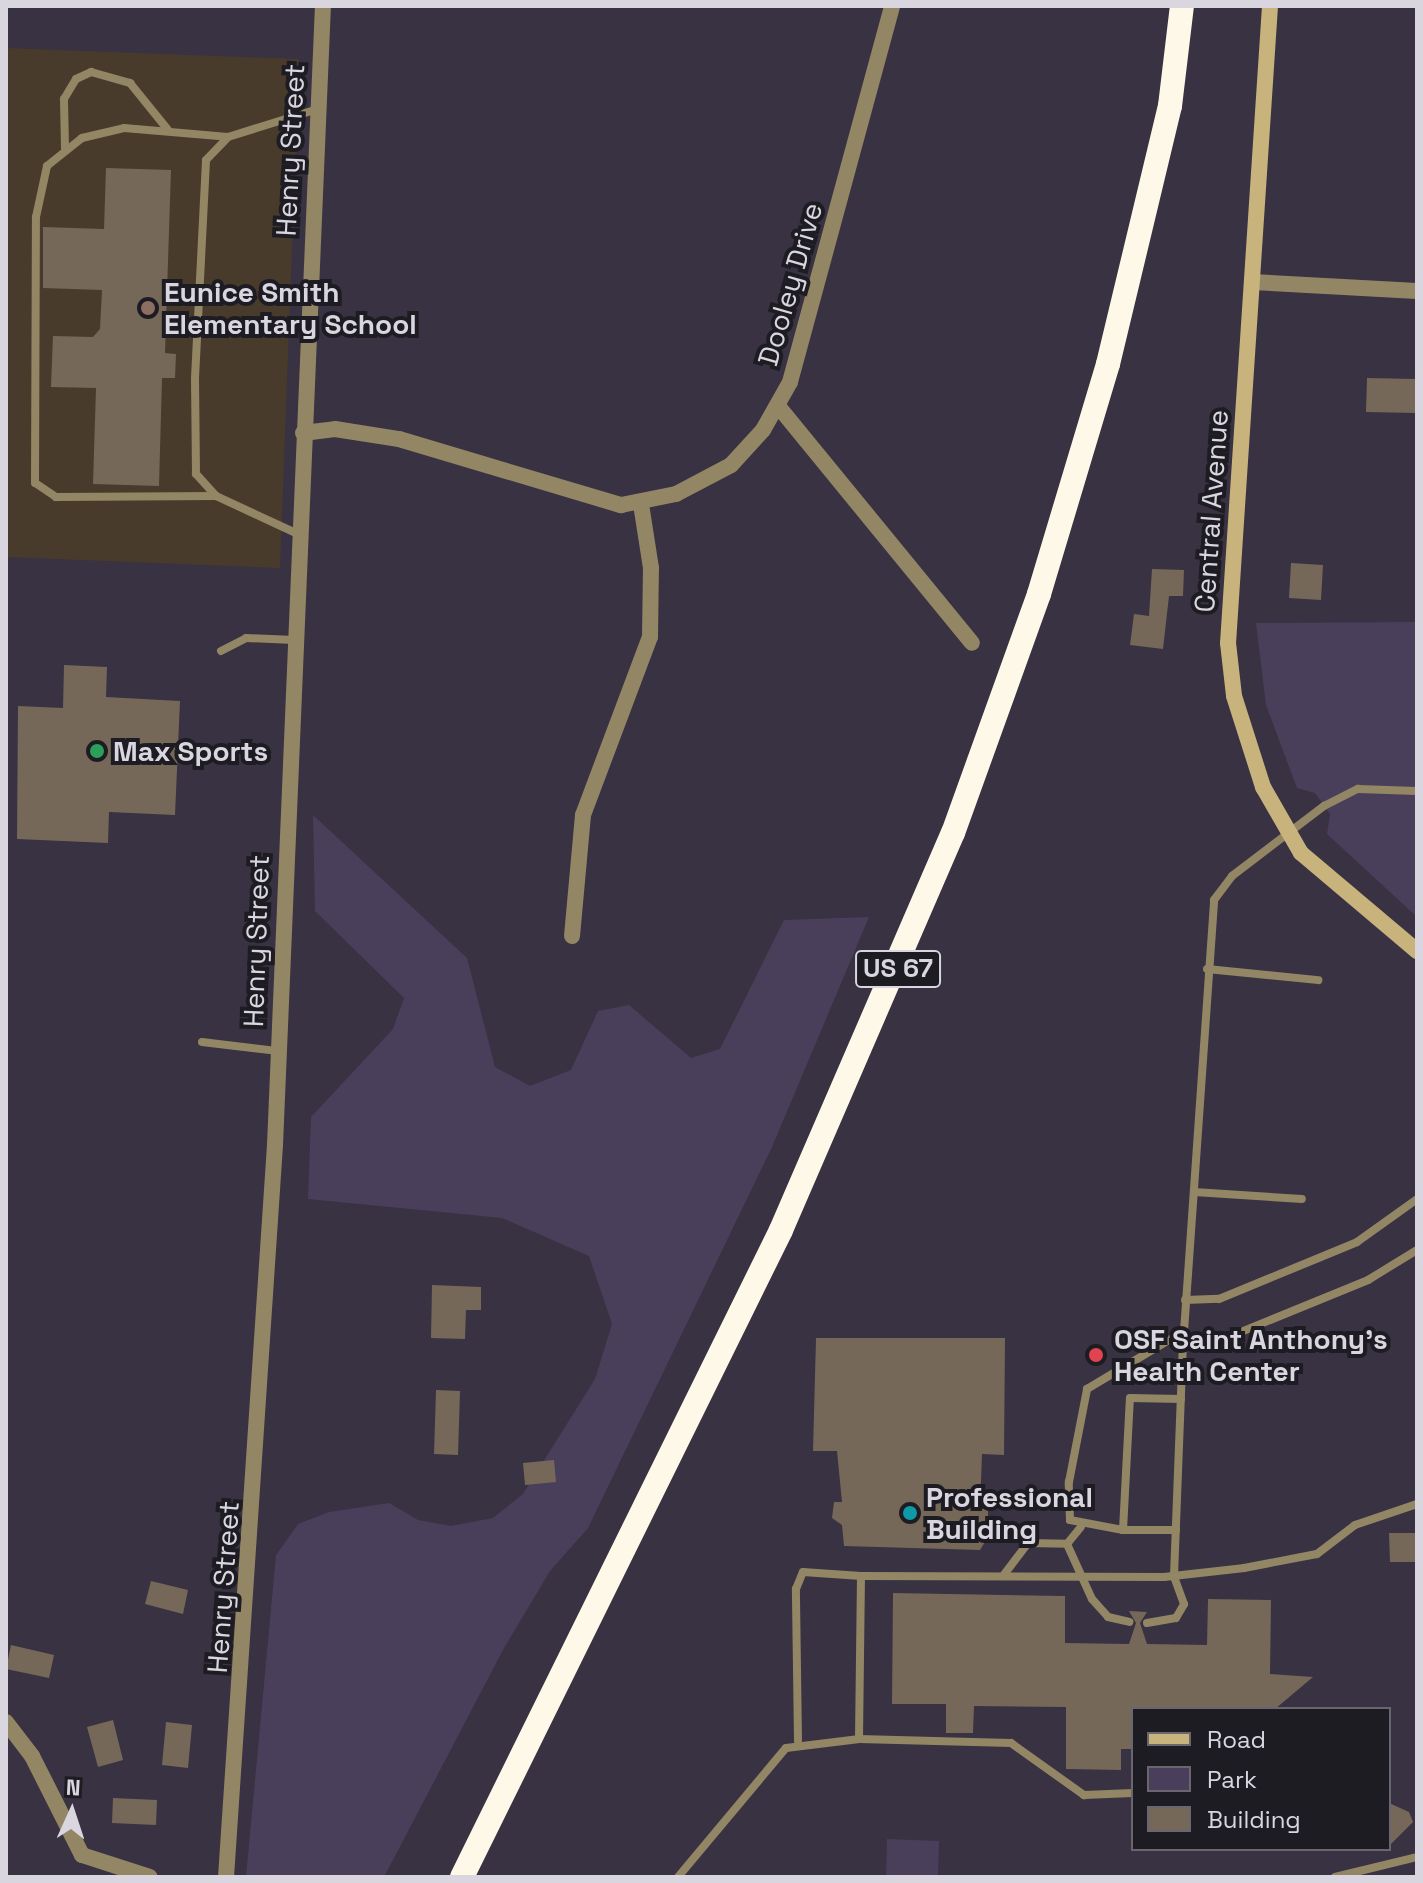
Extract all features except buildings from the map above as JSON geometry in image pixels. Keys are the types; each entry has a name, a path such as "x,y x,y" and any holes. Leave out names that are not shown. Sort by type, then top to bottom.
{"highway":[{"name":"US 67","path":"462,1877 781,1230 959,819 1039,594 1108,364 1170,106 1182,6"}],"street":[{"name":"Henry Street","path":"226,1877 253,1539 278,1051 323,6"},
{"name":"Dooley Drive","path":"303,433 363,431 597,503 641,504 731,465 778,406 806,333 892,6"},
{"name":"Central Avenue","path":"1270,6 1229,659 1252,758 1288,833 1332,884 1417,951"},
{"path":"1252,282 1417,291"},
{"path":"778,406 972,643"},
{"path":"572,936 583,815 650,637 651,568 641,504"},
{"path":"6,1722 32,1756 82,1855 150,1877"}],"lane":[{"path":"65,148 64,99 76,79 91,72 130,83 168,130"},
{"path":"216,496 56,497 35,483 36,217 47,166 65,148 124,128 228,137 318,109"},
{"path":"228,137 206,160 192,438 196,474 216,496 298,534"},
{"path":"221,651 246,638 294,640"},
{"path":"1147,1623 1176,1618 1184,1604 1174,1576 1185,1300 1207,969 1219,888 1288,833 1358,789 1417,791"},
{"path":"1207,969 1318,980"},
{"path":"202,1042 278,1051"},
{"path":"1194,1192 1302,1199"},
{"path":"1185,1300 1219,1299 1357,1242 1417,1199"},
{"path":"1183,1346 1209,1345 1368,1280 1417,1250"},
{"path":"1176,1530 1081,1527 1070,1520 1069,1482 1087,1389 1184,1331"},
{"path":"1123,1530 1130,1398 1181,1399"},
{"path":"678,1877 798,1741 796,1589 803,1572 861,1576 1174,1576 1317,1554 1355,1525 1417,1504"},
{"path":"1067,1544 1081,1527"},
{"path":"1003,1576 1028,1543 1067,1544"},
{"path":"1067,1544 1108,1617 1129,1622"},
{"path":"859,1739 861,1576"},
{"path":"798,1741 859,1739 1011,1743 1084,1795 1131,1793"},
{"path":"1335,1877 1417,1857"}],"shaded area":[{"name":"Eunice Smith Elementary School","path":"6,48 299,59 280,568 6,557"}],"green space":[{"path":"1417,622 1417,917 1327,834 1330,814 1315,793 1297,788 1266,705 1256,623"},
{"path":"313,815 467,958 495,1067 530,1086 571,1070 598,1011 629,1005 691,1058 720,1049 784,920 869,917 772,1147 588,1528 550,1571 504,1648 384,1877 246,1877 276,1555 298,1524 329,1512 389,1503 418,1520 451,1526 493,1518 523,1494 595,1379 612,1324 589,1256 502,1218 308,1199 311,1117 393,1029 404,998 315,911"},
{"path":"887,1839 939,1841 938,1877 886,1877"}],"place":[{"name":"Eunice Smith Elementary School","path":"148,308"},
{"name":"Max Sports","path":"97,751"},
{"name":"OSF Saint Anthony's Health Center","path":"1096,1355"},
{"name":"Professional Building","path":"910,1513"}]}
